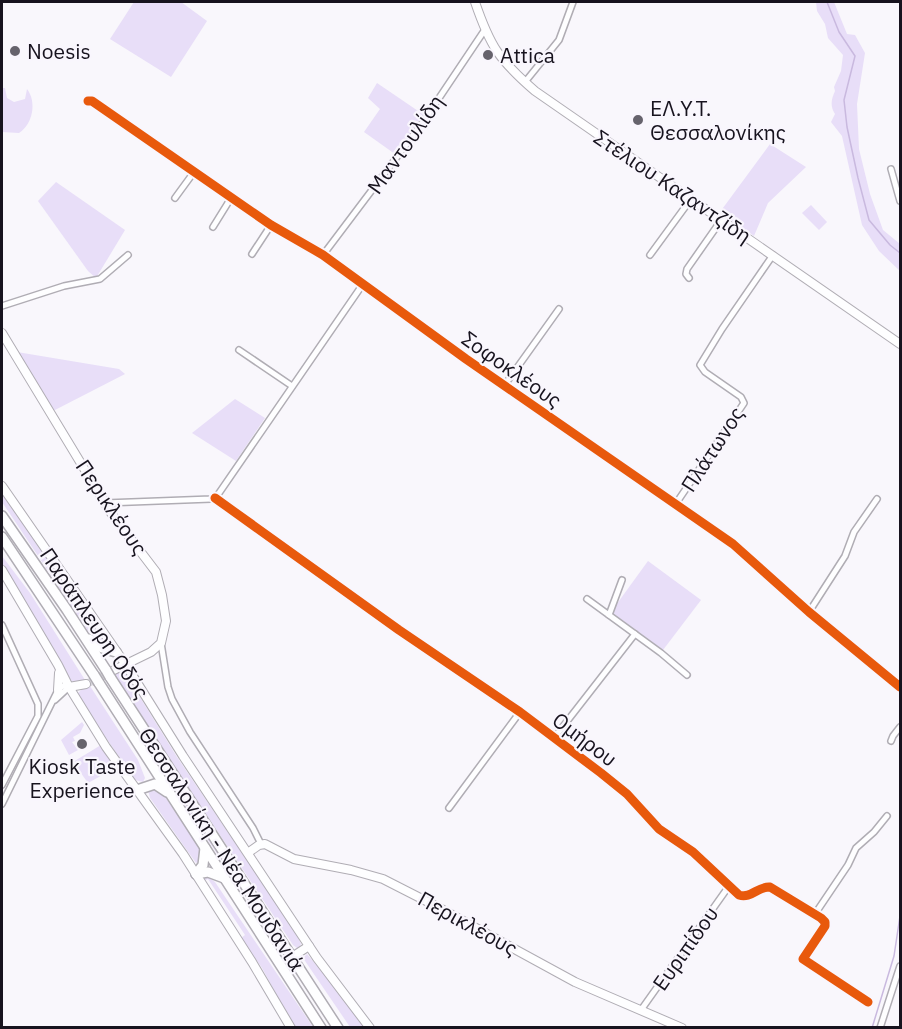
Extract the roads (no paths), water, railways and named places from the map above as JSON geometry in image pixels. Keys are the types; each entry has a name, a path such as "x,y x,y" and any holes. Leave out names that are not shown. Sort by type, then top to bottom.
{"highway":[{"path":"2,516 67,610 93,643 111,652 116,652"},
{"path":"2,537 179,806 321,1028"},
{"path":"2,548 40,595"},
{"name":"Θεσσαλονίκη - Νέα Μουδανιά","path":"67,610 110,672 338,1028"},
{"path":"137,790 147,779 149,760"},
{"path":"137,790 155,784 164,789 179,806"},
{"path":"196,874 203,865 205,848"},
{"path":"196,874 208,872 225,878"}],"street":[{"name":"Στέλιου Καζαντζίδη","path":"475,2 484,31 500,57 525,82 900,344"},
{"path":"525,82 559,40 573,2"},
{"name":"Μαντουλίδη","path":"323,255 421,125 484,31"},
{"name":"Σοφοκλέους","path":"88,101 106,110 272,225 323,255 504,386 741,550 809,612 900,687"},
{"path":"891,169 900,201"},
{"path":"175,198 194,172"},
{"path":"213,227 231,198"},
{"path":"650,255 691,199"},
{"path":"689,278 686,274 687,269 722,219"},
{"path":"252,254 272,225"},
{"path":"2,306 64,286 100,279 128,255"},
{"name":"Πλάτωνος","path":"675,505 744,404 741,397 705,372 700,365 772,255"},
{"path":"105,502 215,498 363,284"},
{"path":"504,386 558,309"},
{"name":"Περικλέους","path":"2,333 111,513 156,572 166,621 161,643"},
{"path":"239,350 292,386"},
{"name":"Παράπλευρη Οδός","path":"2,486 126,665 189,766 249,852 309,946 370,1028"},
{"name":"Ομήρου","path":"215,498 406,635 520,712 619,787 659,829 693,852 729,886"},
{"path":"809,612 845,556 854,532 877,499"},
{"path":"111,513 119,502"},
{"path":"2,570 106,747 196,874 291,1028"},
{"path":"609,615 622,580"},
{"path":"587,599 687,675"},
{"path":"2,626 38,704 38,716 2,785"},
{"path":"554,738 635,634"},
{"path":"110,672 151,652 161,643"},
{"path":"161,643 172,699 190,732 253,828 261,844 249,852"},
{"path":"2,804 58,690 60,679 58,665"},
{"path":"58,690 65,686 86,684"},
{"path":"52,704 69,687"},
{"path":"449,808 520,712"},
{"path":"891,741 900,727"},
{"path":"815,914 856,849 887,816"},
{"name":"Περικλέους","path":"261,844 266,844 294,859 351,870 395,884 567,978 682,1028"},
{"path":"729,886 744,897 761,888 770,887 825,922 825,926 802,959 868,1002"},
{"name":"Ευριπίδου","path":"641,1010 729,886"},
{"path":"292,957 309,946"},
{"path":"880,1028 900,966"}],"waterway":[{"path":"827,2 839,32 855,56 844,100 847,127 869,220 890,245 900,253"},
{"path":"872,1028 894,956 900,916"}],"tunnel":[{"path":"86,684 113,671"}],"place":[{"name":"Noesis","path":"15,51"},
{"name":"Attica","path":"488,55"},
{"name":"ΕΛ.Υ.Τ. Θεσσαλονίκης","path":"638,120"},
{"name":"Kiosk Taste Experience","path":"82,744"}]}
